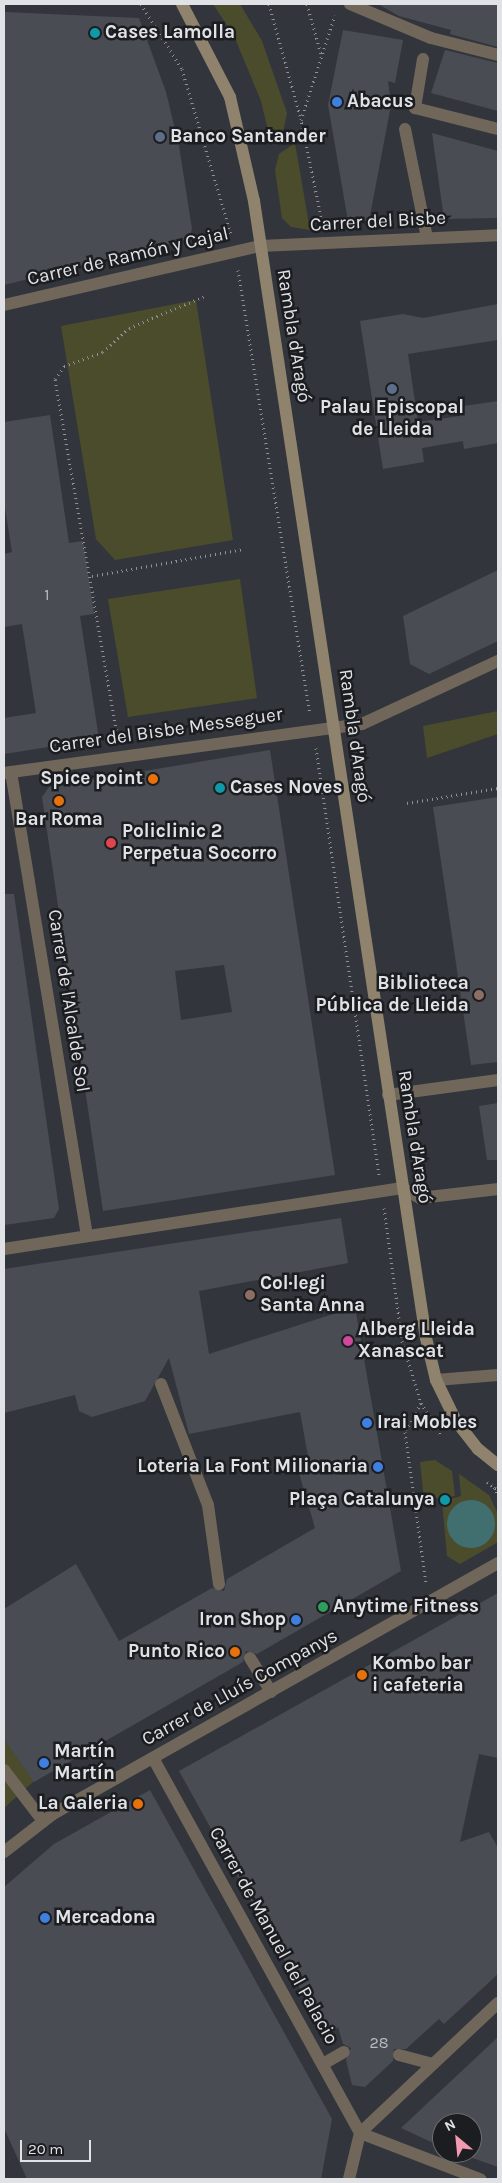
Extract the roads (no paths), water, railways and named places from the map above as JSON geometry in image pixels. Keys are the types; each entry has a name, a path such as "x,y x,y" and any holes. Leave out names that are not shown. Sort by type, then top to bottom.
{"main road":[{"name":"Rambla d'Aragó","path":"182,4 230,97 260,246 402,1188 436,1380 466,1436 498,1465"}],"street":[{"path":"350,4 431,38 498,55"},
{"path":"423,59 415,108 498,129"},
{"path":"405,129 427,238"},
{"name":"Carrer del Bisbe","path":"260,246 498,235"},
{"name":"Carrer de Ramón y Cajal","path":"4,305 260,246"},
{"name":"Carrer del Bisbe Messeguer","path":"7,773 313,729 334,728 379,718 498,661"},
{"name":"Carrer de l'Alcalde Sol","path":"7,773 86,1236"},
{"path":"388,1095 498,1080"},
{"path":"4,1249 402,1188 420,1198 498,1189"},
{"path":"436,1380 498,1375"},
{"path":"161,1384 208,1506 219,1584"},
{"name":"Carrer de Lluís Companys","path":"4,1852 43,1821 498,1563"},
{"path":"250,1658 271,1692"},
{"name":"Carrer de Manuel del Palacio","path":"153,1758 360,2133"},
{"path":"4,1770 43,1821"},
{"path":"349,2179 360,2133 498,2003"},
{"path":"322,2064 344,2052"},
{"path":"399,2055 433,2064"},
{"path":"360,2133 480,2179"}],"place":[{"name":"Cases Lamolla","path":"95,33"},
{"name":"Abacus","path":"337,102"},
{"name":"Banco Santander","path":"160,137"},
{"name":"Palau Episcopal de Lleida","path":"392,389"},
{"name":"Spice point","path":"153,779"},
{"name":"Cases Noves","path":"220,788"},
{"name":"Bar Roma","path":"59,801"},
{"name":"Policlinic 2 Perpetua Socorro","path":"111,843"},
{"name":"Biblioteca Pública de Lleida","path":"479,995"},
{"name":"Col·legi Santa Anna","path":"250,1295"},
{"name":"Alberg Lleida Xanascat","path":"348,1341"},
{"name":"Irai Mobles","path":"367,1423"},
{"name":"Loteria La Font Milionaria","path":"378,1467"},
{"name":"Plaça Catalunya","path":"445,1500"},
{"name":"Anytime Fitness","path":"323,1607"},
{"name":"Iron Shop","path":"296,1620"},
{"name":"Punto Rico","path":"235,1652"},
{"name":"Kombo bar i cafeteria","path":"362,1675"},
{"name":"Martín Martín","path":"44,1763"},
{"name":"La Galeria","path":"138,1804"},
{"name":"Mercadona","path":"45,1918"}]}
